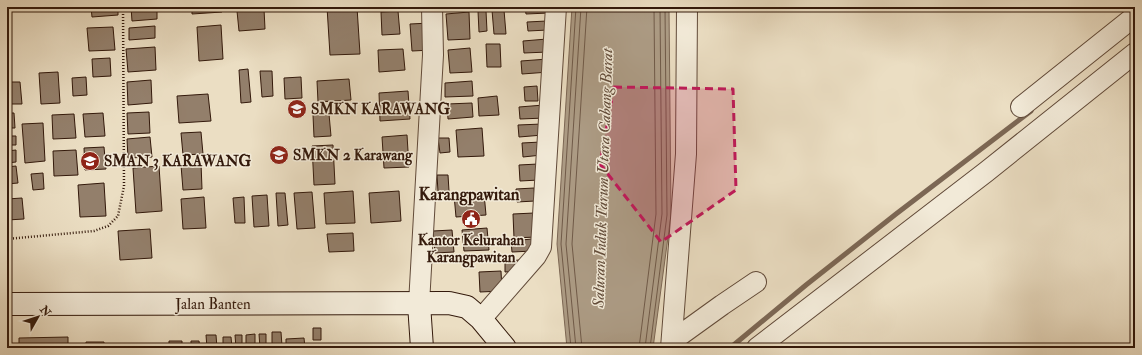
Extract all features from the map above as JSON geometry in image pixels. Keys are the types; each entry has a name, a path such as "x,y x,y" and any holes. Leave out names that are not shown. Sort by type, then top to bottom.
{"street":[{"path":"422,348 420,304 434,55 432,7"},
{"path":"481,319 536,256 541,247 556,7"},
{"path":"672,345 686,154 687,7"},
{"path":"1021,107 1135,16"},
{"path":"757,348 986,172 1135,53"},
{"path":"672,345 722,305 756,282"},
{"name":"Jalan Banten","path":"7,304 449,303 467,307 481,319 505,348"}],"path":[{"path":"7,239 94,231 108,226 118,216 124,186 123,7"}],"highlighted area":[{"path":"614,87 733,89 736,190 661,242 600,164"}],"water":[{"name":"Saluran Induk Tarum Utara Cabang Barat","path":"572,7 669,7 671,215 653,348 567,348 557,244"}],"building":[{"path":"91,7 118,7 118,15 92,17"},
{"path":"131,7 157,7 157,19 132,21"},
{"path":"192,7 221,7 222,12 192,14"},
{"path":"327,7 357,7 360,54 330,55"},
{"path":"525,7 549,7 549,13 526,14"},
{"path":"264,9 265,29 239,31 237,11"},
{"path":"492,10 504,10 506,34 494,34"},
{"path":"398,11 400,34 382,35 381,12"},
{"path":"478,11 486,11 487,31 479,32"},
{"path":"469,12 470,39 448,40 446,14"},
{"path":"547,21 548,30 528,31 527,22"},
{"path":"430,23 432,50 412,51 410,24"},
{"path":"221,25 223,59 199,61 197,27"},
{"path":"155,26 155,38 129,40 129,28"},
{"path":"113,27 115,50 89,51 87,28"},
{"path":"547,39 548,52 524,53 523,41"},
{"path":"486,44 500,44 501,67 487,67"},
{"path":"155,47 156,70 128,72 126,49"},
{"path":"470,48 472,72 450,73 448,50"},
{"path":"403,49 405,70 379,72 378,50"},
{"path":"110,58 111,76 93,77 92,59"},
{"path":"548,59 549,72 522,74 521,61"},
{"path":"248,69 251,102 241,103 239,70"},
{"path":"260,71 272,71 273,96 262,97"},
{"path":"58,72 60,103 41,104 39,73"},
{"path":"86,77 87,95 73,96 72,78"},
{"path":"301,77 302,98 285,99 284,78"},
{"path":"349,79 351,100 318,102 317,81"},
{"path":"151,80 152,103 128,105 127,82"},
{"path":"472,81 473,96 445,97 445,83"},
{"path":"7,82 20,82 22,104 7,104"},
{"path":"537,86 538,101 525,101 524,87"},
{"path":"408,91 410,119 380,121 379,93"},
{"path":"208,94 211,121 179,123 177,96"},
{"path":"497,96 499,115 479,116 478,98"},
{"path":"472,103 473,117 448,119 447,104"},
{"path":"544,105 545,118 520,119 519,107"},
{"path":"149,112 150,133 128,134 127,113"},
{"path":"7,113 14,113 15,128 7,128"},
{"path":"103,113 105,136 85,137 83,114"},
{"path":"74,114 76,138 53,139 52,115"},
{"path":"329,114 331,136 314,137 313,115"},
{"path":"43,123 45,161 25,163 22,124"},
{"path":"542,124 543,135 519,137 518,125"},
{"path":"482,128 484,156 458,157 456,130"},
{"path":"201,132 203,154 183,155 181,133"},
{"path":"407,135 409,167 384,168 382,137"},
{"path":"7,136 16,136 16,145 7,145"},
{"path":"150,137 152,157 128,158 127,139"},
{"path":"438,138 449,138 450,152 440,153"},
{"path":"541,142 542,155 523,157 522,143"},
{"path":"333,145 335,184 314,185 312,146"},
{"path":"104,147 106,169 85,170 84,148"},
{"path":"16,150 16,162 7,163 7,151"},
{"path":"76,150 78,175 54,176 53,151"},
{"path":"201,163 202,189 183,190 181,165"},
{"path":"538,164 539,180 520,181 519,165"},
{"path":"16,166 18,183 7,184 7,167"},
{"path":"159,166 162,211 136,213 133,168"},
{"path":"43,173 44,189 33,190 31,174"},
{"path":"437,175 448,175 449,191 438,192"},
{"path":"104,183 106,216 80,217 78,185"},
{"path":"534,188 535,201 517,202 516,189"},
{"path":"353,191 355,223 326,224 324,193"},
{"path":"399,191 401,221 371,223 369,193"},
{"path":"312,192 315,228 297,229 294,193"},
{"path":"276,193 285,193 288,225 278,226"},
{"path":"484,193 486,215 456,217 454,195"},
{"path":"267,195 269,226 254,227 252,196"},
{"path":"204,197 206,228 183,229 181,199"},
{"path":"244,197 245,223 235,223 233,198"},
{"path":"22,198 24,219 7,220 7,199"},
{"path":"534,213 536,237 514,238 513,214"},
{"path":"487,228 489,250 464,251 462,230"},
{"path":"150,229 152,258 120,260 118,231"},
{"path":"452,230 454,252 435,253 433,231"},
{"path":"353,233 354,251 329,252 327,234"},
{"path":"532,239 533,251 512,252 511,241"},
{"path":"520,260 521,271 505,272 505,261"},
{"path":"501,271 502,291 480,292 479,272"},
{"path":"313,328 321,328 321,340 313,340"},
{"path":"272,332 281,332 282,346 272,346"},
{"path":"255,334 255,348 246,348 246,335"},
{"path":"259,334 266,334 266,348 260,348"},
{"path":"206,335 216,335 217,348 207,348"},
{"path":"235,335 242,335 242,348 236,348"},
{"path":"68,337 68,348 19,348 19,338"},
{"path":"223,337 231,337 232,348 223,348"},
{"path":"304,338 305,348 286,348 286,339"},
{"path":"169,341 182,341 182,348 169,348"},
{"path":"191,341 199,341 200,348 191,348"},
{"path":"86,342 104,342 104,348 86,348"},
{"path":"12,344 13,348 7,348 7,345"},
{"path":"451,344 451,348 434,348 434,345"},
{"path":"160,345 160,348 144,348 143,346"}],"waterway":[{"path":"730,348 806,285 896,214 1031,111"}],"place":[{"name":"SMKN KARAWANG","path":"297,109"},
{"name":"SMKN 2 Karawang","path":"279,155"},
{"name":"SMAN 3 KARAWANG","path":"90,161"},
{"name":"Kantor Kelurahan Karangpawitan","path":"471,219"}],"district":[{"name":"Karangpawitan","path":"469,194"}]}
